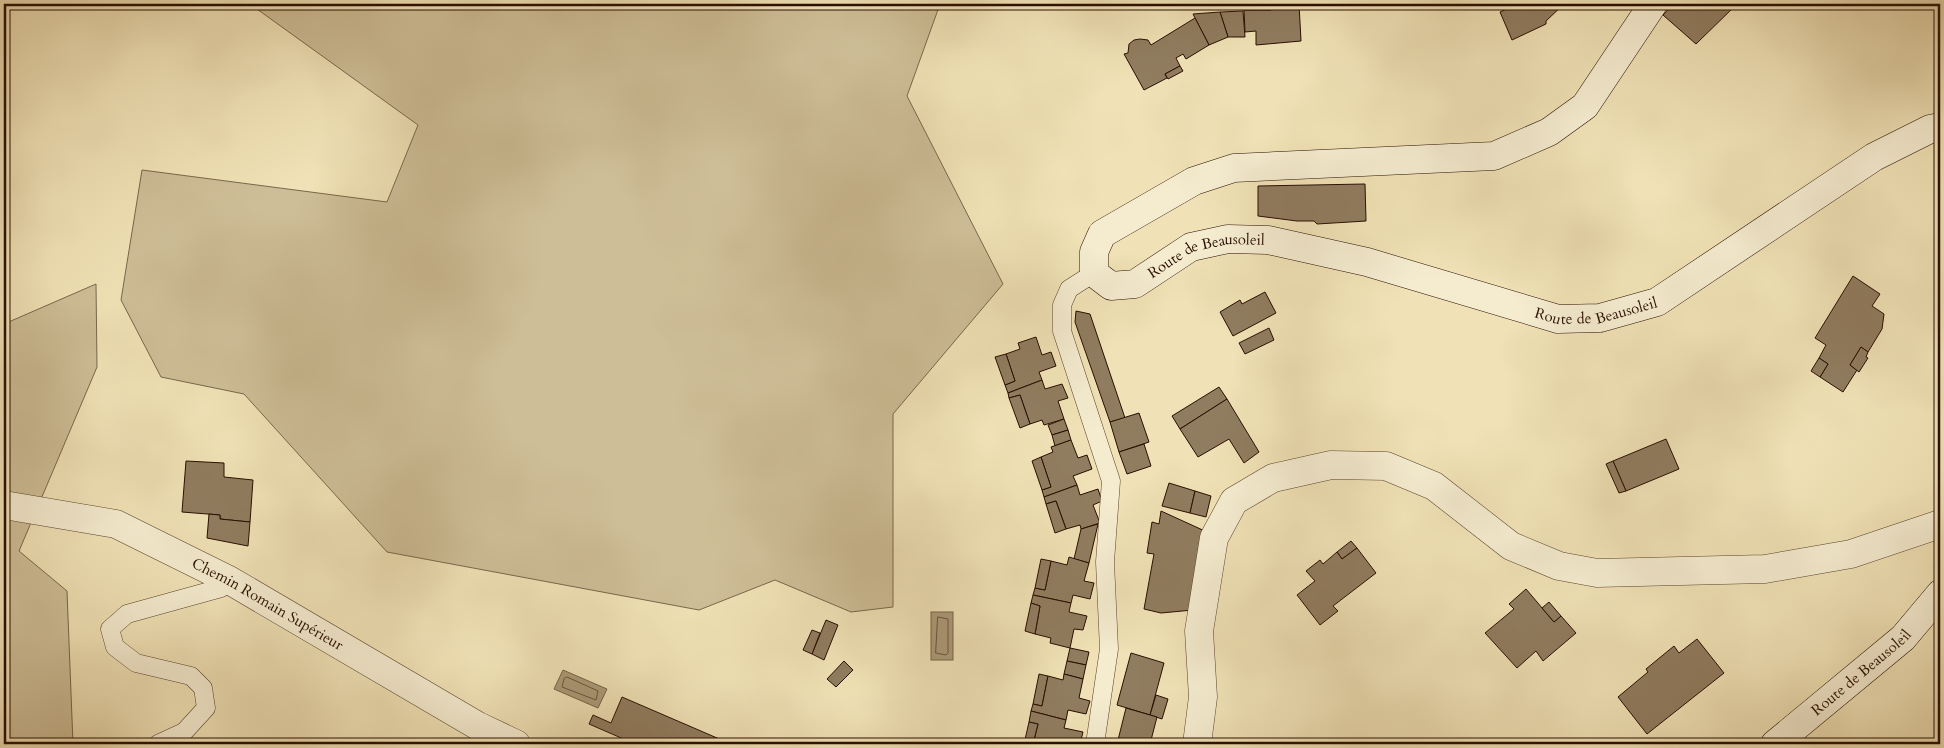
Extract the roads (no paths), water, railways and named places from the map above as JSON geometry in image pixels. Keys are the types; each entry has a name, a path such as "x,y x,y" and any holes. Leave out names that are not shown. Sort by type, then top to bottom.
{"street":[{"path":"1094,273 1094,252 1102,234 1194,182 1234,168 1494,156 1549,132 1585,106 1653,4"},
{"name":"Route de Beausoleil","path":"1094,273 1111,286 1136,284 1192,247 1228,239 1268,240 1367,262 1558,319 1600,318 1657,302 1874,157 1940,127"},
{"path":"1196,744 1203,697 1199,631 1214,538 1234,501 1273,478 1331,464 1386,466 1434,486 1511,546 1559,566 1597,573 1765,569 1851,554 1940,524"},
{"name":"Chemin Romain Supérieur","path":"4,505 116,524 228,580 478,726 516,744"},
{"name":"Route de Beausoleil","path":"1775,744 1902,638 1940,594"}],"lane":[{"path":"1094,273 1069,290 1062,305 1062,331 1111,481 1105,562 1108,649 1095,744"},
{"path":"158,744 184,732 206,708 203,688 191,676 136,663 114,647 110,629 127,614 221,588 228,580"}],"water":[{"path":"931,612 953,612 953,660 931,660"},
{"path":"563,670 607,689 598,708 554,689"}]}
